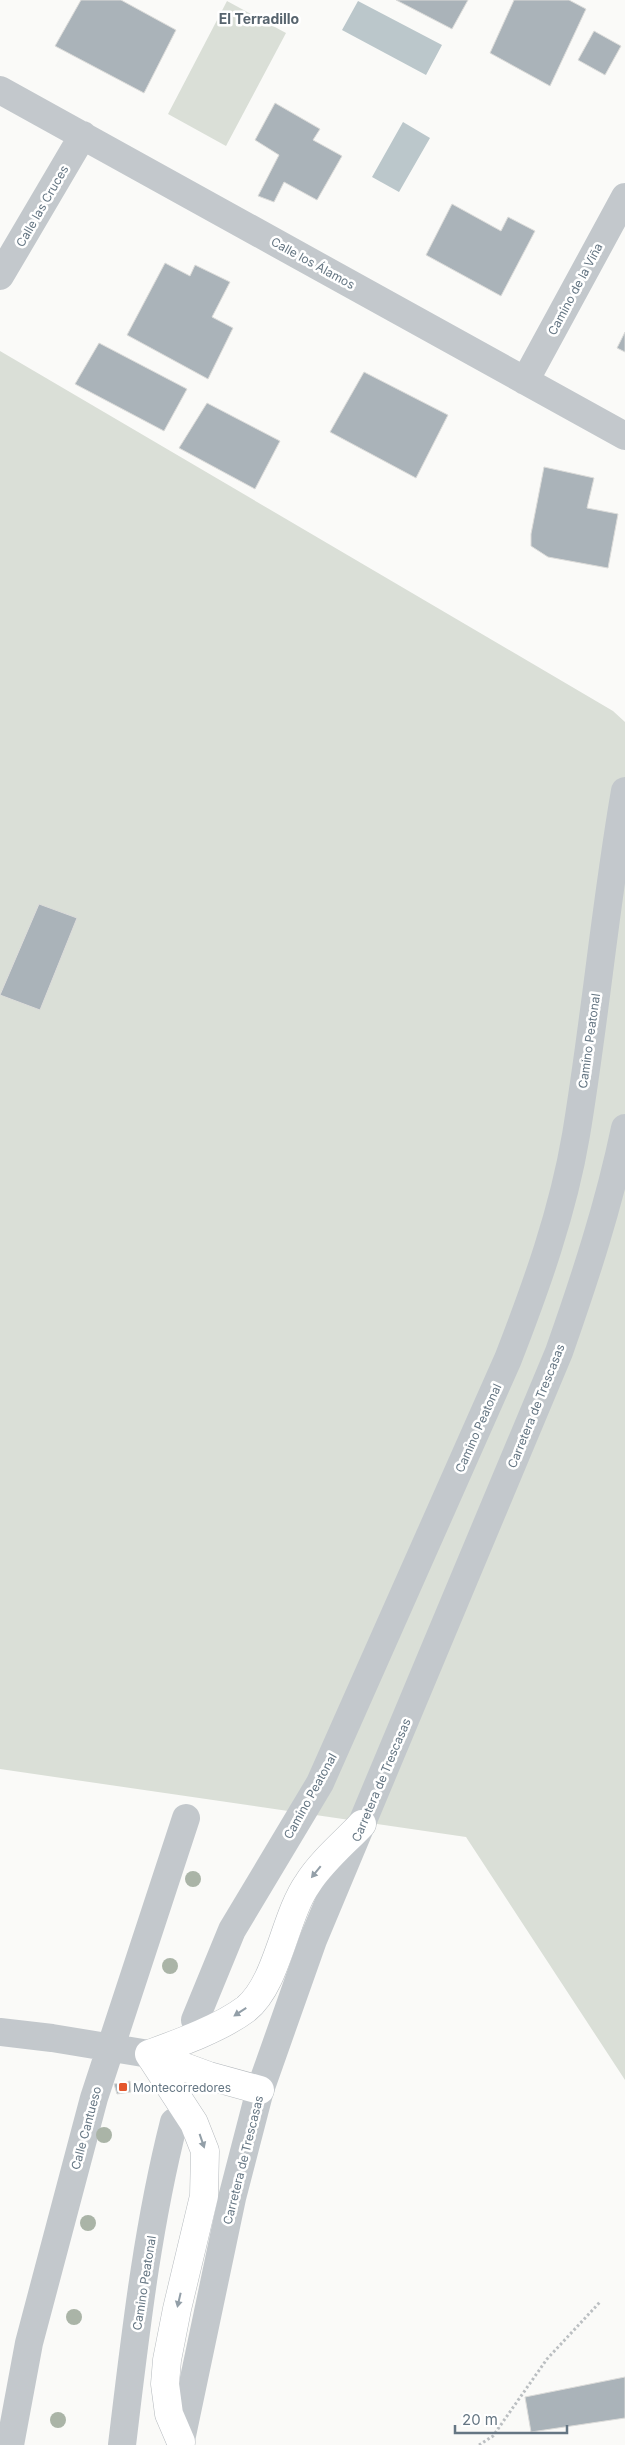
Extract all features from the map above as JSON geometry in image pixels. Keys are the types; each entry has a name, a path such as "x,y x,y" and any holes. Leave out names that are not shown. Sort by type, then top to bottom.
{"main road":[{"path":"149,2054 236,2015 254,2001 269,1974 307,1884 325,1861 362,1824"},
{"path":"149,2054 208,2076 260,2090"},
{"path":"149,2054 194,2123 205,2151 204,2196 177,2309 165,2376 169,2414 180,2443"}],"street":[{"name":"Calle los Álamos","path":"0,90 625,436"},
{"name":"Calle las Cruces","path":"0,276 83,135"},
{"name":"Camino de la Viña","path":"526,381 625,197"},
{"name":"Camino Peatonal","path":"195,2020 232,1930 320,1783 524,1319 551,1236 576,1136 625,791"},
{"name":"Carretera de Trescasas","path":"180,2443 232,2198 260,2090 313,1940 558,1352 592,1256 612,1187 625,1128"},
{"name":"Calle Cantueso","path":"10,2445 29,2342 110,2047 186,1818"},
{"path":"0,2032 149,2054"},
{"name":"Camino Peatonal","path":"122,2445 139,2303 164,2163 174,2122"}],"path":[{"path":"479,2445 493,2436 547,2359 600,2302"}],"shaded area":[{"path":"227,1 286,33 226,146 168,114"},
{"path":"358,1 442,45 426,75 342,30"},
{"path":"403,122 430,138 399,192 372,177"},
{"path":"0,351 613,711 625,722 625,2080 466,1837 0,1769"}],"building":[{"path":"81,0 121,0 176,30 144,93 55,46"},
{"path":"396,0 468,0 452,29"},
{"path":"514,0 569,0 586,9 550,86 490,53"},
{"path":"594,31 621,46 605,75 578,60"},
{"path":"275,103 320,129 313,140 342,156 317,200 284,182 274,202 258,196 279,155 255,140"},
{"path":"452,204 501,231 508,217 535,231 501,296 426,255"},
{"path":"165,263 190,276 195,265 230,282 212,317 233,328 208,379 127,335"},
{"path":"625,332 625,352 617,348"},
{"path":"99,343 187,389 164,431 75,384"},
{"path":"364,372 448,415 416,478 330,432"},
{"path":"207,403 280,441 255,489 179,448"},
{"path":"544,467 594,478 587,508 618,514 608,568 548,557 531,546 531,534"},
{"path":"39,904 77,918 40,1010 0,995"},
{"path":"130,2081 131,2092 117,2094 114,2084"},
{"path":"625,2377 625,2418 531,2432 525,2397"}],"place":[{"name":"Montecorredores","path":"123,2087"}],"district":[{"name":"El Terradillo","path":"259,18"}]}
